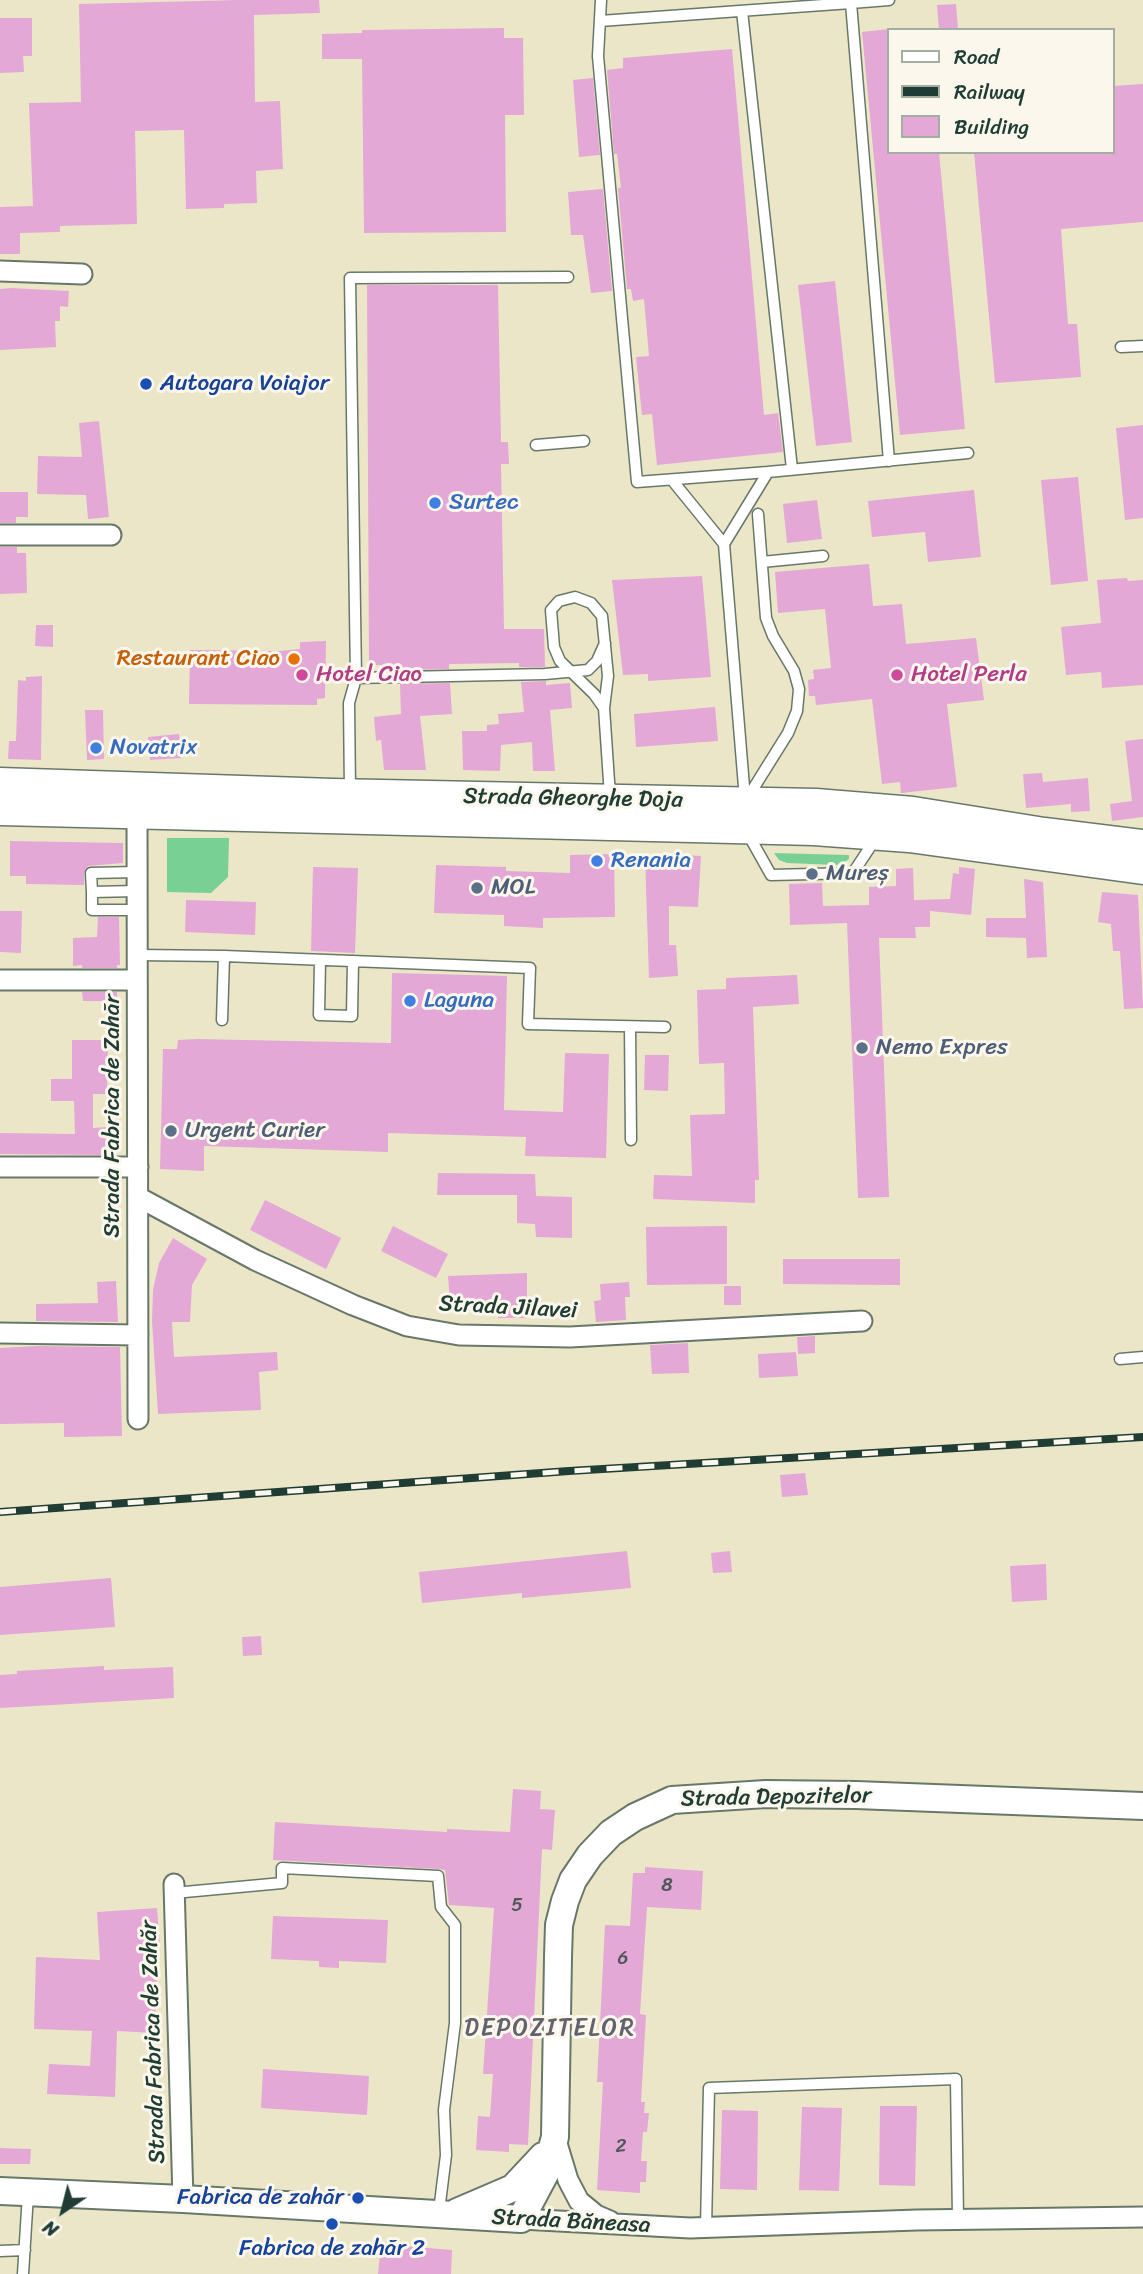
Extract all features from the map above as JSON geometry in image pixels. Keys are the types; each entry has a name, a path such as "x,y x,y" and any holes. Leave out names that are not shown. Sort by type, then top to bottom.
{"main road":[{"name":"Strada Gheorghe Doja","path":"0,783 350,795 610,800 745,815 1143,869"},
{"name":"Strada Gheorghe Doja","path":"0,810 745,815 816,804 913,812 1044,833 1143,845"}],"street":[{"path":"0,271 82,274"},
{"path":"0,535 111,535"},
{"name":"Strada Fabrica de Zahăr","path":"137,812 138,1419"},
{"path":"0,980 137,981"},
{"path":"0,1167 138,1167"},
{"name":"Strada Jilavei","path":"138,1197 255,1260 353,1305 407,1326 459,1335 570,1337 862,1321"},
{"path":"0,1333 138,1335"},
{"name":"Strada Depozitelor","path":"521,2219 545,2174 555,2137 559,1925 573,1880 590,1855 611,1833 635,1817 672,1800 766,1794 856,1795 1143,1807"},
{"name":"Strada Fabrica de Zahăr","path":"174,1889 183,2199"},
{"path":"443,2216 513,2188 538,2163 555,2137"},
{"name":"Strada Depozitelor","path":"555,2137 568,2180 579,2201 596,2215 618,2224"},
{"name":"Strada Băneasa","path":"0,2191 183,2199 443,2216 706,2227 958,2219 1143,2217"}],"lane":[{"path":"600,0 598,56 637,482 968,453"},
{"path":"600,21 889,0"},
{"path":"850,3 889,461"},
{"path":"742,10 792,470"},
{"path":"350,795 349,703 356,678 350,278 568,277"},
{"path":"1121,347 1143,346"},
{"path":"536,445 584,441"},
{"path":"724,544 768,472"},
{"path":"672,480 724,544 745,815 771,875 853,873 878,835"},
{"path":"745,815 788,733 797,711 799,690 794,671 766,618 758,514"},
{"path":"762,562 823,556"},
{"path":"604,708 594,694 560,661 554,647 551,610 559,601 575,597 591,603 602,616 608,676 604,708 610,800"},
{"path":"356,678 588,670 597,661 605,643"},
{"path":"91,873 137,891 92,910 91,873"},
{"path":"92,892 137,891"},
{"path":"137,956 224,956 530,968 527,1024 665,1027"},
{"path":"222,1020 224,956"},
{"path":"320,960 319,1016 352,1016 353,961"},
{"path":"630,1027 631,1140"},
{"path":"1120,1359 1143,1357"},
{"path":"174,1889 282,1884 282,1868 438,1876 441,1907 455,1925 455,2023 444,2110 446,2155 443,2216"},
{"path":"706,2227 709,2088 956,2079 958,2219"},
{"path":"23,2274 28,2193"},
{"path":"0,2251 25,2250"}],"green space":[{"path":"167,838 229,838 228,877 211,893 167,892"},
{"path":"774,853 849,855 849,859 836,865 787,863 779,860"}],"building":[{"path":"319,0 320,13 254,15 255,102 280,101 283,169 256,171 257,203 224,204 224,208 186,209 184,130 135,131 137,224 60,226 60,232 20,233 20,254 0,254 0,207 33,206 29,103 81,102 79,4"},
{"path":"956,4 958,28 939,28 937,5"},
{"path":"0,18 32,18 32,56 23,56 24,72 0,73"},
{"path":"504,28 504,38 523,38 524,115 505,115 506,232 364,233 362,59 322,59 322,34 362,33 362,30"},
{"path":"888,29 888,154 939,154 965,429 900,435 862,32"},
{"path":"732,49 764,415 778,413 783,452 657,465 652,414 642,415 636,357 649,356 644,299 633,301 631,289 627,289 618,188 621,188 617,154 614,154 607,70 623,68 623,58"},
{"path":"593,78 600,155 579,157 573,80"},
{"path":"1143,84 1143,222 1061,229 1068,324 1077,324 1081,377 995,383 974,154 1115,154 1115,86"},
{"path":"603,189 612,291 591,293 583,235 571,235 568,192"},
{"path":"835,281 852,442 816,446 798,285"},
{"name":"Surtec","path":"367,285 498,285 501,442 508,442 509,464 501,464 504,629 544,629 545,667 519,667 519,663 449,664 449,669 400,670 400,665 369,665"},
{"path":"0,289 69,291 68,307 60,306 60,321 55,321 56,347 0,350"},
{"path":"99,421 109,517 88,519 86,495 37,494 38,456 82,457 79,423"},
{"path":"1143,425 1143,518 1125,520 1116,428"},
{"path":"1078,477 1088,581 1051,585 1041,480"},
{"path":"974,490 981,557 928,562 925,532 872,537 868,501"},
{"path":"0,492 28,492 28,517 16,517 16,523 0,523"},
{"path":"817,500 822,539 787,543 783,504"},
{"path":"0,547 17,547 17,553 26,553 27,593 0,594"},
{"name":"Hotel Perla","path":"869,564 873,606 902,604 906,644 976,638 984,700 947,704 957,787 901,793 900,782 882,784 872,699 816,705 815,696 809,696 808,680 814,679 813,670 831,668 825,609 778,613 775,572"},
{"path":"702,576 711,677 648,681 648,674 623,675 612,580"},
{"path":"1127,578 1128,581 1143,580 1143,685 1102,688 1101,672 1066,675 1061,627 1101,623 1097,580"},
{"path":"36,625 53,625 53,647 35,646"},
{"path":"326,641 325,698 317,699 317,705 189,704 190,650 280,651 300,649 300,642"},
{"path":"42,676 41,760 8,759 9,741 16,741 18,680 26,681 26,677"},
{"path":"546,681 546,685 570,683 572,708 550,710 555,771 533,771 532,742 501,745 500,771 463,770 462,731 487,731 487,725 499,724 498,714 524,712 521,682"},
{"path":"450,683 452,714 420,716 426,770 384,770 381,740 376,741 374,717 401,714 400,684"},
{"path":"715,707 718,741 636,747 634,714"},
{"path":"85,710 103,710 104,759 87,760"},
{"path":"179,734 181,758 150,760 148,737"},
{"path":"1143,739 1143,817 1112,821 1110,804 1132,801 1125,741"},
{"path":"1042,773 1043,782 1088,778 1090,811 1071,812 1071,804 1026,808 1023,774"},
{"path":"10,841 123,843 123,863 88,866 84,873 84,885 26,884 26,876 10,876"},
{"path":"614,854 615,917 543,918 543,928 504,926 504,915 434,913 436,865 506,867 506,871 570,873 570,855"},
{"path":"701,856 698,907 669,906 669,945 676,945 678,976 649,978 645,857"},
{"path":"313,867 358,868 355,953 311,951"},
{"path":"959,867 975,869 971,915 930,911 930,927 915,927 916,938 879,938 889,1197 858,1198 847,923 790,925 789,884 822,883 823,906 869,905 869,887 896,886 896,869 913,868 914,900 950,899 953,873 959,874"},
{"path":"1024,879 1043,882 1047,957 1027,958 1026,938 986,937 986,918 1026,918"},
{"path":"1102,892 1138,895 1143,1008 1124,1009 1120,951 1113,951 1111,924 1098,922"},
{"path":"186,900 256,902 255,935 185,932"},
{"path":"0,911 22,911 21,953 0,952"},
{"path":"98,917 119,917 120,965 117,965 117,968 73,966 73,938 97,937"},
{"path":"392,973 507,976 504,1110 563,1112 565,1053 609,1054 606,1158 525,1156 526,1137 388,1133 388,1152 204,1146 204,1171 160,1169 163,1049 177,1049 178,1040 197,1039 391,1043"},
{"path":"797,975 799,1004 753,1007 759,1180 755,1180 755,1203 653,1199 654,1175 692,1176 690,1115 725,1114 724,1063 699,1064 697,990 726,989 726,978"},
{"path":"82,992 117,992 117,1001 83,1001"},
{"path":"72,1040 108,1040 107,1094 93,1094 93,1128 107,1127 108,1155 0,1154 0,1133 75,1134 74,1101 51,1101 51,1079 72,1079"},
{"path":"645,1055 669,1055 668,1091 644,1090"},
{"path":"438,1173 535,1174 536,1196 572,1197 572,1238 536,1237 535,1224 517,1223 517,1195 437,1195"},
{"path":"265,1200 341,1238 326,1269 250,1230"},
{"path":"393,1226 448,1254 436,1278 381,1251"},
{"path":"727,1226 727,1284 647,1285 646,1227"},
{"path":"173,1238 207,1259 192,1285 190,1322 172,1322 174,1357 277,1352 278,1370 259,1372 261,1410 158,1414 152,1321 153,1290 159,1263"},
{"path":"783,1259 900,1259 900,1285 783,1284"},
{"path":"527,1273 527,1318 498,1318 498,1301 450,1302 448,1276"},
{"path":"116,1281 118,1322 36,1321 36,1304 98,1303 97,1282"},
{"path":"629,1282 630,1297 625,1297 626,1320 596,1322 594,1301 601,1300 600,1284"},
{"path":"724,1286 741,1286 741,1305 724,1305"},
{"path":"815,1336 815,1353 798,1354 797,1337"},
{"path":"688,1343 689,1373 652,1374 650,1345"},
{"path":"120,1347 122,1436 64,1437 64,1423 0,1424 0,1348"},
{"path":"796,1352 798,1376 759,1378 758,1354"},
{"path":"805,1473 808,1495 782,1497 780,1475"},
{"path":"627,1551 631,1588 522,1598 522,1593 422,1603 419,1572"},
{"path":"730,1551 732,1572 713,1573 711,1553"},
{"path":"1046,1564 1047,1600 1012,1602 1010,1566"},
{"path":"111,1578 115,1627 0,1635 0,1587"},
{"path":"261,1636 262,1655 243,1656 242,1637"},
{"path":"104,1666 104,1670 173,1667 174,1698 0,1708 0,1675 17,1674 17,1671"},
{"path":"513,1789 541,1791 540,1809 555,1810 552,1850 542,1849 528,2145 509,2144 509,2152 476,2150 478,2116 490,2117 493,2074 483,2074 494,1908 449,1905 445,1870 273,1860 275,1822 447,1832 447,1829 510,1832"},
{"path":"645,1867 703,1871 701,1910 647,1907 640,2014 646,2015 641,2102 645,2102 644,2113 649,2113 647,2132 643,2132 641,2161 647,2161 646,2182 640,2182 640,2193 597,2190 603,2082 597,2082 605,1925 630,1926 633,1873 645,1873"},
{"path":"157,1908 160,1947 155,2033 117,2031 115,2097 47,2094 49,2064 90,2066 92,2031 34,2029 36,1957 100,1960 97,1912"},
{"path":"273,1916 388,1920 386,1963 339,1961 339,1968 319,1967 319,1961 271,1959"},
{"path":"263,2069 369,2076 367,2115 261,2108"},
{"path":"880,2106 917,2106 915,2186 879,2185"},
{"path":"802,2107 842,2108 839,2191 799,2190"},
{"path":"722,2110 758,2111 757,2190 720,2189"},
{"path":"0,2148 31,2149 30,2164 0,2164"},
{"path":"381,2244 452,2250 451,2274 378,2274"}],"railway":[{"path":"0,1512 569,1471 1143,1437"}],"place":[{"name":"Autogara Voiajor","path":"146,384"},
{"name":"Surtec","path":"435,503"},
{"name":"Restaurant Ciao","path":"294,659"},
{"name":"Hotel Ciao","path":"302,675"},
{"name":"Hotel Perla","path":"897,675"},
{"name":"Novatrix","path":"96,748"},
{"name":"Renania","path":"597,861"},
{"name":"Mureș","path":"812,874"},
{"name":"MOL","path":"477,888"},
{"name":"Laguna","path":"410,1001"},
{"name":"Nemo Expres","path":"862,1048"},
{"name":"Urgent Curier","path":"171,1131"},
{"name":"Fabrica de zahăr","path":"358,2198"},
{"name":"Fabrica de zahăr 2","path":"332,2224"}],"district":[{"name":"DEPOZITELOR","path":"550,2029"}]}
